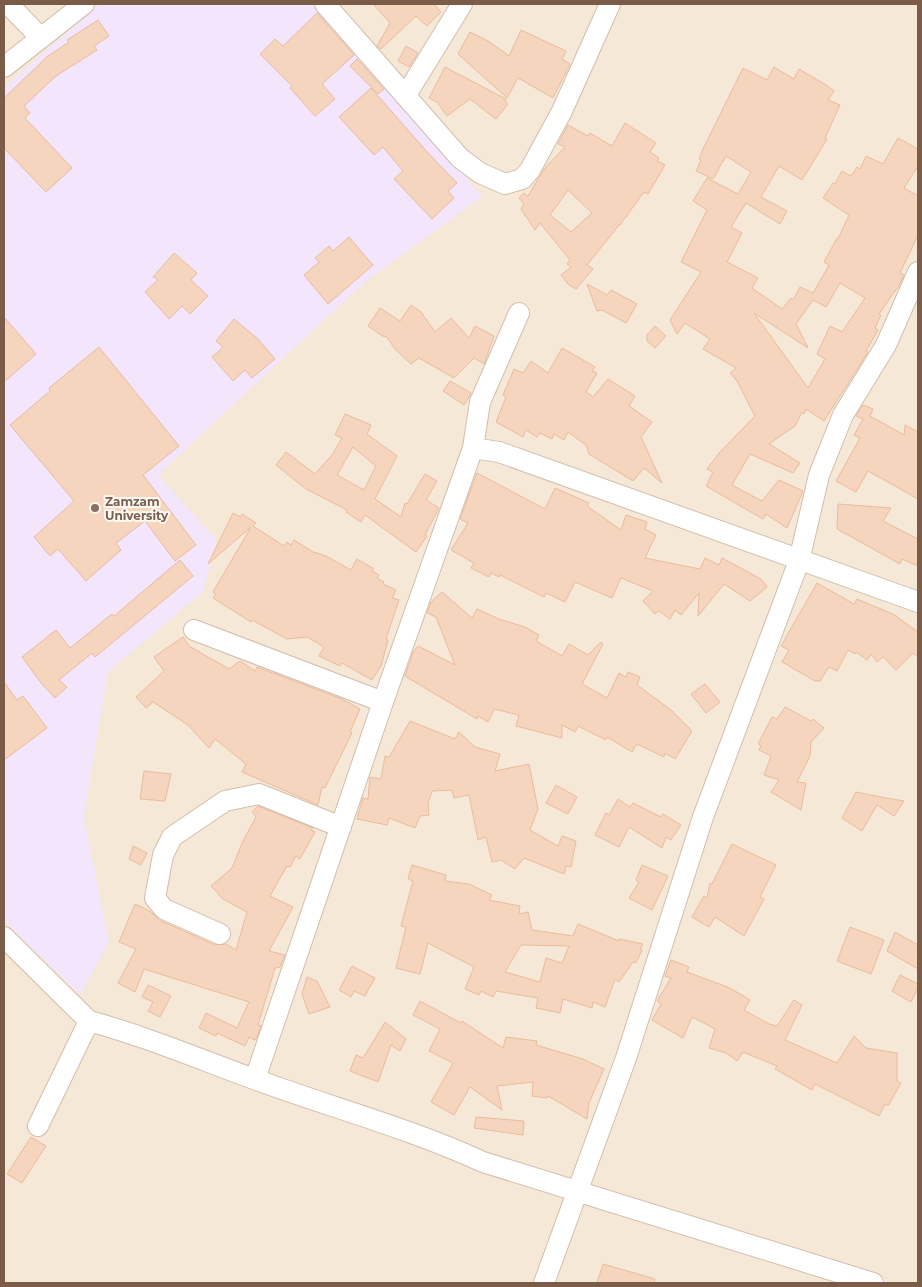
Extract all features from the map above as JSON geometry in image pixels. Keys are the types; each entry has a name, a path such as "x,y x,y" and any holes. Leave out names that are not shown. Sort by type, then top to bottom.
{"street":[{"path":"8,4 41,38"},
{"path":"4,68 84,4"},
{"path":"325,4 460,158 480,173 505,184 522,179 530,170 562,111 610,4"},
{"path":"406,95 462,4"},
{"path":"544,1283 626,1058 703,817 800,561 819,474 843,415 886,346 918,272"},
{"path":"255,1080 383,702 473,448 480,402 519,313"},
{"path":"473,448 499,452 918,602"},
{"path":"194,630 383,702"},
{"path":"220,934 164,909 155,898 163,854 172,837 225,801 260,794 341,827"},
{"path":"4,937 89,1021 123,1030 255,1080 439,1142 483,1162 873,1283"},
{"path":"38,1126 89,1021"}],"shaded area":[{"path":"4,4 918,4 918,1283 4,1283"},
{"name":"Zamzam University","path":"100,4 313,4 357,39 398,95 482,197 366,281 158,475 216,540 203,592 108,672 84,816 109,942 80,995 4,921 4,87"}],"building":[{"path":"373,4 434,4 441,12 427,26 416,16 381,49 377,46 390,23"},
{"path":"317,13 354,55 322,84 335,99 315,116 290,88 292,86 260,54 275,39 283,46"},
{"path":"98,20 109,36 94,46 97,50 56,76 24,106 30,113 25,118 72,168 46,192 4,148 4,98 48,56 69,42 67,40"},
{"path":"521,30 566,51 562,59 570,64 553,98 518,78 507,98 458,54 470,32 490,42 509,56"},
{"path":"406,46 418,53 409,67 398,61"},
{"path":"357,59 384,89 378,94 350,66"},
{"path":"445,67 506,99 505,101 508,104 496,119 470,99 447,116 437,102 429,98"},
{"path":"774,67 794,79 799,69 834,91 828,100 840,105 825,138 827,139 802,180 779,166 761,197 787,211 780,224 746,203 731,227 742,233 727,262 758,278 752,288 782,309 791,298 793,300 800,287 813,293 829,265 824,262 838,239 849,215 823,198 833,183 835,184 842,171 851,176 857,167 860,169 866,156 883,164 898,138 918,149 918,166 904,188 918,196 918,235 900,273 904,275 900,284 879,314 881,315 875,328 878,330 866,351 868,352 824,421 806,409 804,414 802,412 795,426 769,444 800,463 793,473 750,454 732,485 762,501 779,480 803,491 787,528 766,514 763,519 706,486 713,472 707,469 720,452 755,416 737,381 730,373 736,368 703,349 710,339 685,323 677,334 670,320 701,272 681,262 707,210 693,201 707,178 738,194 751,172 726,156 713,179 696,171 703,149 743,68 767,80","holes":["840,283 865,298 842,332 830,326 817,354 825,359 808,388 754,313 808,348 796,324 813,300 826,307"]},
{"path":"371,88 457,183 448,191 454,198 432,219 394,179 403,171 383,147 374,155 339,117"},
{"path":"625,123 656,143 650,152 659,158 657,161 665,165 648,194 644,192 587,265 593,269 576,289 568,284 561,275 571,267 567,264 570,260 540,223 535,230 521,209 524,204 519,198 524,193 528,196 544,169 565,147 558,144 568,125 588,136 590,133 612,146","holes":["568,190 592,213 571,232 550,215"]},
{"path":"349,237 373,265 328,304 304,275 319,262 315,258 329,246 333,251"},
{"path":"174,253 197,273 191,280 208,296 190,314 182,306 169,319 145,292 158,280 153,277"},
{"path":"587,284 607,295 611,290 637,304 626,323 602,310 597,311"},
{"path":"411,305 421,312 435,332 451,318 469,338 475,326 494,336 484,364 474,358 454,378 419,358 411,364 395,349 386,336 384,337 368,326 380,308 400,321"},
{"path":"4,317 36,354 4,382"},
{"path":"234,319 258,339 275,359 252,378 245,370 233,381 212,357 223,347 216,341"},
{"path":"655,326 666,336 655,348 647,341 647,335"},
{"path":"99,347 179,446 143,475 196,545 175,561 145,521 116,543 121,550 86,581 58,549 50,556 34,537 74,501 10,425 50,391 49,388"},
{"path":"562,348 595,367 592,371 597,373 586,392 593,397 608,379 635,396 629,406 652,422 641,437 662,483 644,468 633,481 589,454 586,445 568,432 564,440 554,434 552,439 540,433 537,437 526,430 523,437 496,422 506,397 503,395 514,369 523,373 531,361 548,373"},
{"path":"450,381 471,393 464,405 443,391"},
{"path":"863,405 873,409 870,416 904,435 905,425 918,432 918,499 868,471 856,492 836,481 860,438 854,435 863,419 856,416"},
{"path":"345,414 371,425 367,434 397,456 375,499 401,517 405,503 407,504 425,474 437,481 426,500 439,508 425,535 427,536 416,552 365,515 361,522 346,512 347,510 306,489 276,465 286,452 315,474 332,455 342,438 335,435","holes":["353,447 376,466 364,490 337,475"]},
{"path":"477,473 545,509 555,488 589,503 587,506 621,530 626,515 647,522 645,529 656,535 645,558 700,569 705,558 719,565 722,558 761,579 767,587 750,601 724,584 698,616 699,593 681,615 675,610 670,619 659,611 655,614 643,601 653,591 621,578 612,598 575,582 565,602 546,593 544,597 500,575 499,577 491,573 489,577 471,568 474,563 451,550 468,523 460,519"},
{"path":"838,504 891,508 883,521 918,539 918,566 902,559 900,564 837,529"},
{"path":"233,513 241,517 242,514 256,523 253,526 284,546 287,542 291,545 294,540 313,552 326,556 351,570 357,559 374,569 372,571 379,575 377,578 384,582 383,584 396,590 392,598 399,600 386,639 388,640 381,666 372,680 342,663 340,666 319,656 324,647 307,637 287,639 252,620 251,622 213,598 216,594 213,592 251,527 208,564"},
{"path":"180,560 193,576 95,657 92,653 59,680 67,687 55,698 41,683 22,657 56,630 70,648 112,614 114,616"},
{"path":"817,583 854,604 857,599 893,614 918,632 918,657 913,653 896,670 883,657 877,662 871,654 867,660 856,652 855,654 848,650 837,671 829,667 820,681 815,681 782,662 789,650 781,646"},
{"path":"442,592 472,618 477,609 499,619 525,627 539,635 536,641 562,656 569,644 588,655 601,642 603,644 582,684 607,698 619,673 626,677 628,672 640,677 637,685 671,710 692,731 675,759 665,753 664,757 637,744 632,752 607,737 606,740 578,726 575,732 562,725 562,738 516,726 519,715 494,709 488,722 478,716 477,719 405,676 413,652 418,646 455,665 436,617 427,613 431,602"},
{"path":"183,637 189,646 229,669 240,661 255,671 257,667 342,699 360,709 350,732 352,733 325,788 322,787 318,805 242,772 246,764 215,739 209,748 188,725 153,702 146,708 136,697 164,671 154,657"},
{"path":"4,682 17,700 23,696 47,728 4,760"},
{"path":"705,684 720,702 706,713 691,694"},
{"path":"785,707 811,721 813,719 824,728 811,742 810,756 797,782 806,783 801,810 771,792 779,780 764,775 771,756 759,750 761,746 758,744 772,717 777,719"},
{"path":"410,721 455,739 459,732 475,747 500,754 495,771 529,764 538,809 530,830 558,846 562,836 576,841 571,867 566,866 564,874 524,858 515,869 501,860 492,862 486,837 478,840 469,795 454,798 452,790 432,791 428,803 429,815 420,816 415,828 389,818 387,825 357,819 363,798 368,799 370,777 381,779 385,756 389,757"},
{"path":"144,771 171,774 165,801 140,799"},
{"path":"556,785 577,797 568,814 546,803"},
{"path":"856,792 904,801 894,816 877,805 862,831 842,818"},
{"path":"618,799 630,807 633,803 661,817 663,814 681,825 671,840 666,837 662,848 629,827 619,847 595,835 606,813 609,815"},
{"path":"258,806 313,828 311,830 315,832 300,859 296,856 290,867 287,866 270,896 293,907 269,951 285,955 280,967 275,968 258,1025 261,1026 257,1037 255,1040 249,1037 245,1046 217,1033 216,1036 199,1028 206,1013 237,1028 249,1002 144,969 135,992 118,983 136,949 119,942 135,904 150,911 159,920 215,945 226,944 236,950 247,912 223,899 211,886 232,868 243,841 256,817 252,812"},
{"path":"732,844 776,865 760,897 764,899 744,936 715,917 709,927 692,917 704,896 707,898 710,883 712,884"},
{"path":"133,846 147,853 141,865 129,859"},
{"path":"412,865 446,875 445,881 469,884 492,895 489,900 520,906 519,914 528,912 532,930 573,936 578,924 619,941 619,939 643,944 640,949 642,950 636,963 633,962 619,982 615,979 605,1007 593,1002 592,1008 563,999 560,1013 536,1008 538,998 496,991 493,997 481,991 479,995 465,989 474,967 428,943 420,974 396,968 406,927 401,926 413,881 408,879","holes":["521,945 569,946 562,963 546,958 540,982 505,972"]},
{"path":"642,865 668,876 652,910 629,898 639,882 636,880"},
{"path":"850,927 884,940 871,974 837,961"},
{"path":"895,932 918,945 918,969 887,951"},
{"path":"671,960 689,967 687,972 730,988 750,1000 744,1010 769,1024 777,1026 794,1000 802,1005 785,1040 837,1063 854,1036 866,1048 897,1053 897,1081 901,1083 888,1106 885,1104 879,1116 815,1084 812,1090 775,1069 777,1066 743,1052 737,1061 726,1053 709,1048 715,1029 692,1017 683,1038 652,1020 661,1004 657,1001 671,978 665,976"},
{"path":"352,966 375,978 365,996 354,991 351,997 339,990"},
{"path":"900,975 918,984 911,1002 892,991"},
{"path":"307,977 317,981 330,1007 309,1014 302,994"},
{"path":"148,985 171,996 160,1017 148,1011 153,1002 142,997"},
{"path":"420,1001 461,1023 462,1021 503,1048 506,1037 537,1041 536,1045 583,1059 604,1069 589,1103 587,1119 548,1096 547,1098 532,1096 533,1082 497,1086 502,1110 470,1087 454,1115 431,1102 453,1063 429,1051 440,1029 413,1015"},
{"path":"385,1022 406,1039 400,1051 391,1045 378,1082 350,1071 356,1055 363,1058"},
{"path":"476,1117 524,1121 523,1135 474,1128"},
{"path":"31,1137 46,1146 22,1183 7,1174"},
{"path":"603,1264 655,1279 654,1283 597,1283"}],"place":[{"name":"Zamzam University","path":"95,508"}]}
